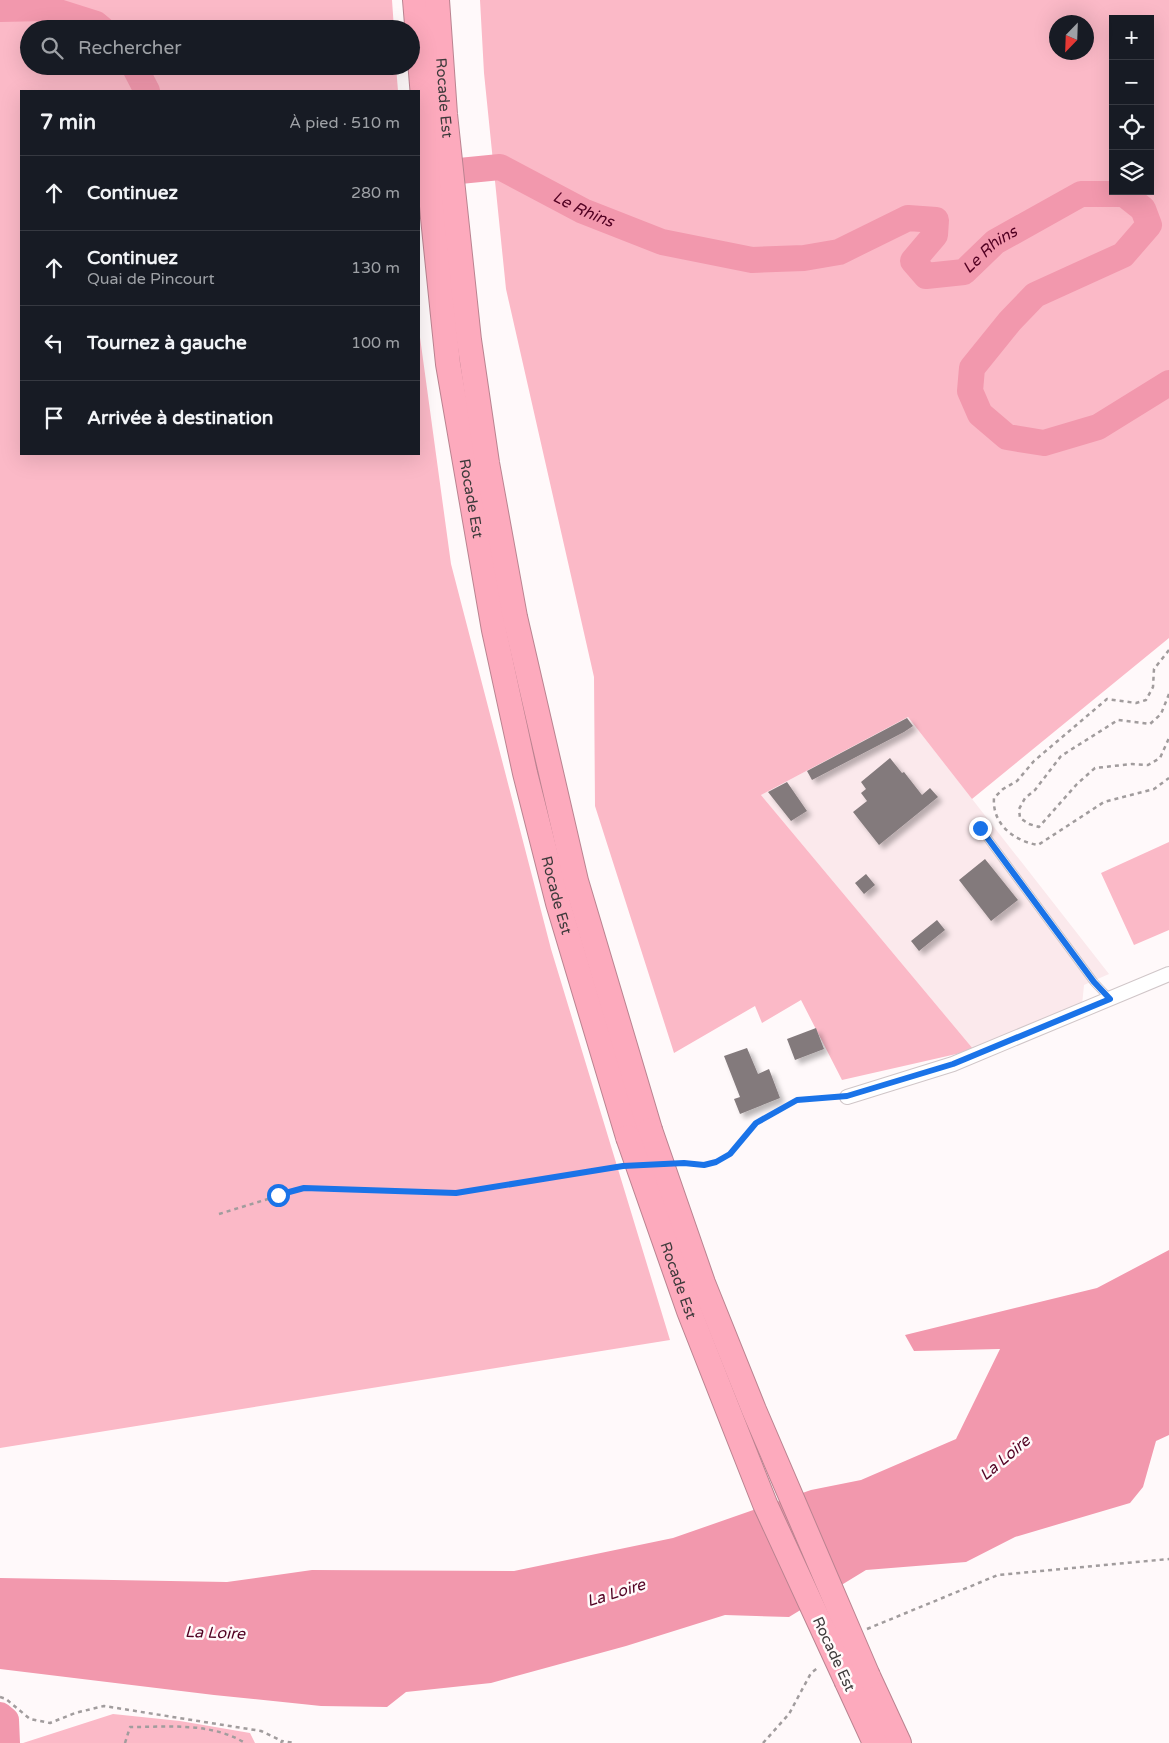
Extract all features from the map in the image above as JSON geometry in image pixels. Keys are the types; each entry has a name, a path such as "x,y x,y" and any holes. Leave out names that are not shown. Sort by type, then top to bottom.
{"highway":[{"name":"Rocade Est","path":"414,0 417,20"},
{"name":"Rocade Est","path":"437,0 432,218 448,364 494,630 525,772 558,903 628,1137 689,1311 764,1504 858,1679 899,1743"},
{"name":"Rocade Est","path":"420,35 434,116 456,218 470,349 515,617 576,881 650,1130 704,1283 858,1679 875,1743"}],"street":[{"path":"847,1096 953,1064 1169,974"}],"lane":[{"path":"980,828 1094,982 1110,999"}],"path":[{"path":"1169,650 1154,669 1152,687 1146,700 1136,703 1107,699 1034,761 1017,781 998,794 994,798 993,808 1000,824 1015,838 1026,843 1038,845 1104,802 1154,789 1169,778"},
{"path":"1169,694 1161,714 1150,724 1118,720 1062,756 1035,790 1025,798 1019,809 1020,818 1029,824 1039,826 1094,768 1132,764 1148,765 1160,758 1169,738"},
{"path":"675,1163 704,1165 716,1162 730,1154 756,1123 797,1100 847,1096"},
{"path":"219,1214 304,1188 456,1193 623,1166"},
{"path":"862,1633 870,1627 998,1575 1169,1559"},
{"path":"763,1743 790,1714 811,1673 826,1662"},
{"path":"0,1697 6,1699 30,1719 50,1723 74,1713 104,1706 261,1731 282,1742 294,1743"},
{"path":"125,1743 130,1727 183,1727 210,1730 245,1743"}],"shaded area":[{"path":"47,0 392,0 393,20 20,20 20,75 397,75 398,90 20,90 20,455 420,455 420,337 451,564 551,949 670,1340 0,1448 0,17"},
{"path":"480,0 1169,0 1169,638 972,799 908,717 761,795 974,1050 842,1080 801,1000 762,1023 755,1006 674,1053 595,806 594,677 506,289 484,73"},
{"path":"908,717 1109,974 1084,985 1082,1005 974,1050 761,795"},
{"path":"1169,842 1169,930 1134,945 1101,873"},
{"path":"113,1714 180,1721 250,1733 255,1743 23,1743"}],"water":[{"name":"La Loire","path":"1169,1250 1169,1435 1156,1441 1143,1487 1130,1503 1015,1537 966,1562 866,1570 789,1617 725,1615 626,1646 491,1683 406,1692 387,1707 321,1706 0,1669 0,1578 227,1582 312,1570 514,1571 673,1538 811,1490 861,1480 956,1439 1000,1349 914,1351 905,1335 1097,1288"}],"building":[{"path":"907,718 913,726 904,732 812,780 807,771"},
{"path":"890,758 922,795 930,788 938,797 879,845 853,812 867,801 861,793 866,789 861,782"},
{"path":"787,782 807,811 791,821 768,792"},
{"path":"985,859 1018,900 991,921 959,880"},
{"path":"866,874 875,885 864,894 855,883"},
{"path":"937,920 945,930 919,951 911,941"},
{"path":"816,1028 824,1049 795,1060 787,1039"},
{"path":"747,1048 758,1074 769,1069 780,1098 740,1114 734,1099 740,1097 724,1056"}],"waterway":[{"name":"Le Rhins","path":"0,9 46,8 84,20"},
{"name":"Le Rhins","path":"139,75 146,90"},
{"name":"Le Rhins","path":"429,174 500,167 583,211 662,242 752,260 804,258 839,252 908,218 936,220 935,235 913,261 926,276 964,272 995,242 1081,194 1124,194 1143,209 1149,225 1123,255 1035,295 1010,321 972,368 970,391 980,414 1007,437 1044,443 1098,427 1169,383"},
{"path":"0,1715 6,1720 7,1743"}],"route":[{"path":"278,1195 304,1188 456,1193 623,1166 684,1163 704,1165 716,1162 730,1154 756,1123 797,1100 847,1096 953,1064 1110,999 1094,982 980,828"}]}
